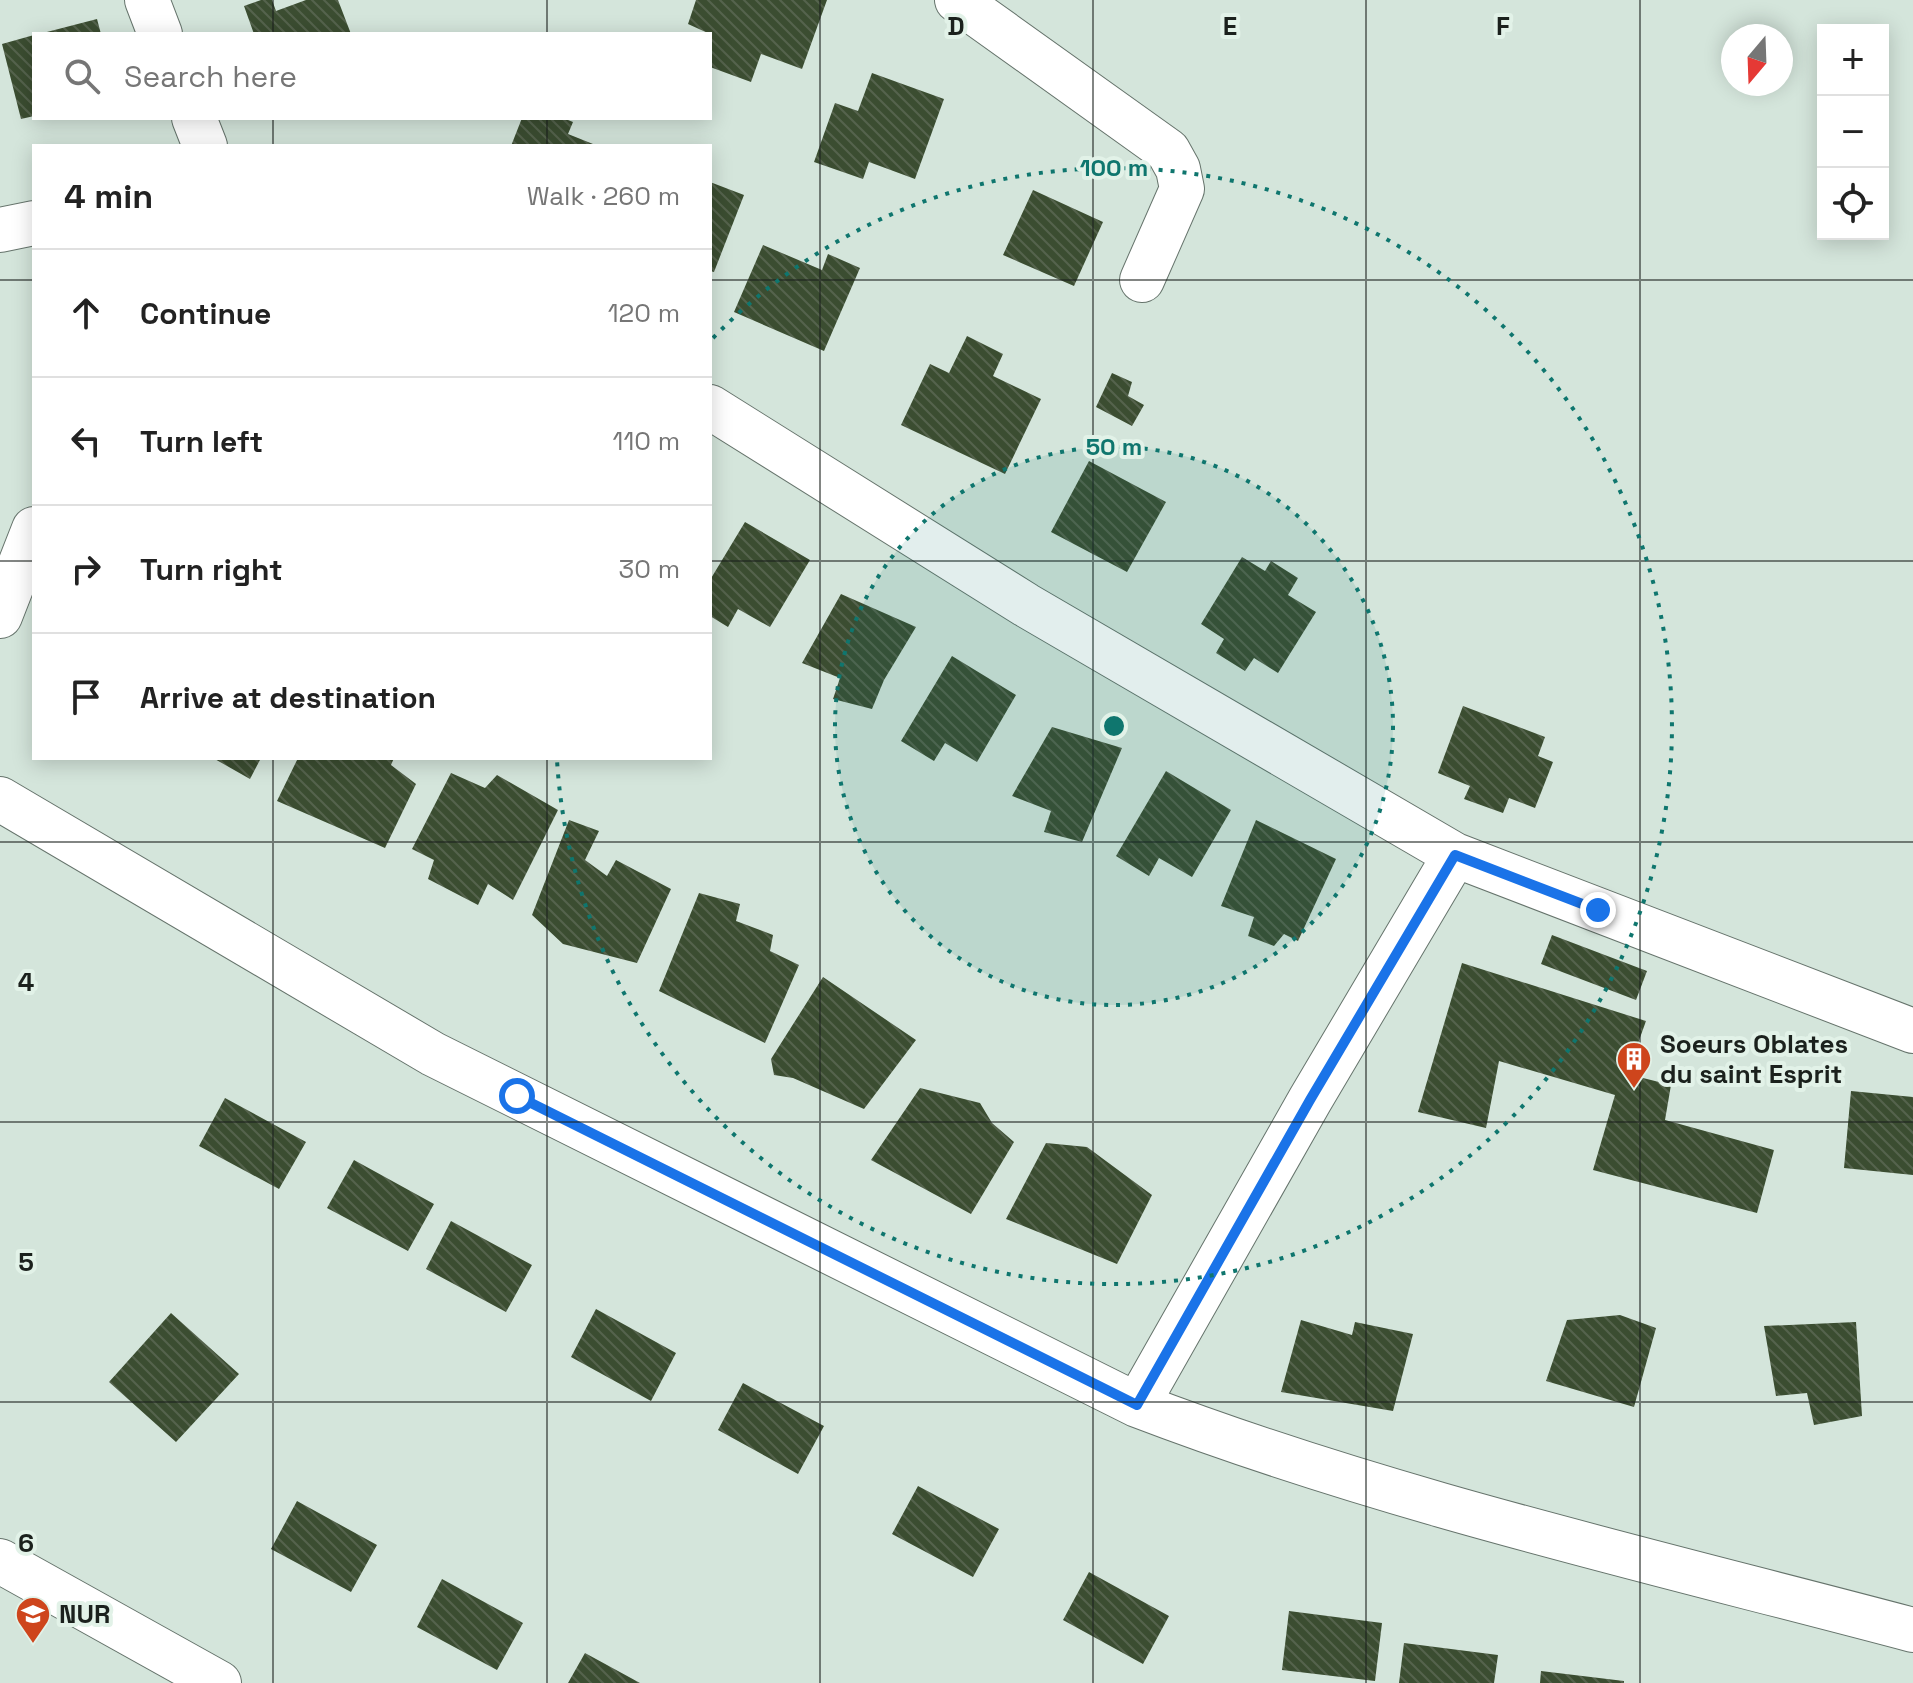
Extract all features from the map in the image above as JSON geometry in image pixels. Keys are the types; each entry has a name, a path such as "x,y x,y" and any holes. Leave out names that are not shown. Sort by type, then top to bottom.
{"street":[{"path":"147,0 159,32"},
{"path":"957,0 1168,151 1178,169 1182,189 1142,280"},
{"path":"195,120 204,144"},
{"path":"0,230 32,223"},
{"path":"712,408 1026,605 1455,855 1913,1031"},
{"path":"0,616 32,534"},
{"path":"0,799 433,1054 1137,1405 1225,1438 1481,1515 1913,1630"},
{"path":"1137,1405 1302,1113 1455,855"},
{"path":"0,1561 219,1683"}],"building":[{"path":"272,0 276,11 306,0 338,0 350,32 253,32 244,6"},
{"path":"696,0 827,0 802,69 761,54 751,82 712,68 712,32 688,24"},
{"path":"97,19 100,32 47,32"},
{"path":"32,36 32,116 21,119 2,44"},
{"path":"872,73 944,99 915,179 869,162 863,179 814,162 835,103 858,111"},
{"path":"521,120 568,120 573,122 568,134 593,144 512,144"},
{"path":"712,183 744,195 712,272"},
{"path":"1033,190 1103,222 1074,286 1003,255"},
{"path":"763,245 822,270 828,254 860,268 824,351 734,312"},
{"path":"967,336 1003,354 993,376 1041,399 1005,474 901,425 930,364 949,373"},
{"path":"1112,373 1132,382 1128,396 1144,405 1132,426 1096,407"},
{"path":"1089,461 1166,502 1127,572 1051,532"},
{"path":"745,522 810,560 770,627 738,609 728,627 712,617 712,577"},
{"path":"1242,557 1265,571 1271,561 1298,578 1288,595 1316,612 1278,673 1254,658 1245,671 1216,653 1224,639 1201,624"},
{"path":"841,594 916,627 884,680 872,709 833,699 840,678 802,663"},
{"path":"952,656 1016,695 977,762 945,743 934,761 901,741"},
{"path":"1463,706 1545,737 1538,756 1553,762 1535,808 1509,798 1503,813 1464,799 1470,786 1438,773"},
{"path":"1052,727 1122,748 1082,842 1044,832 1051,811 1012,796"},
{"path":"217,760 260,760 250,779"},
{"path":"297,760 393,760 391,765 416,784 385,848 277,801"},
{"path":"1166,771 1231,810 1192,877 1159,858 1149,876 1116,856"},
{"path":"451,773 485,788 497,775 558,810 513,900 488,884 478,905 428,879 434,860 412,849"},
{"path":"569,820 599,831 585,860 607,876 616,860 671,889 637,963 563,944 532,915"},
{"path":"1256,820 1336,859 1298,941 1284,934 1274,946 1248,936 1254,917 1221,906"},
{"path":"699,893 740,904 736,921 773,935 770,951 799,965 765,1043 659,991"},
{"path":"1552,935 1647,971 1636,1000 1541,964"},
{"name":"Soeurs Oblates du saint Esprit","path":"1462,963 1646,1021 1627,1074 1671,1085 1665,1120 1774,1150 1757,1213 1593,1170 1615,1095 1499,1061 1486,1128 1418,1112"},
{"path":"823,977 916,1040 864,1109 793,1078 774,1075 771,1059"},
{"path":"920,1088 980,1103 992,1123 1014,1142 971,1214 871,1160"},
{"path":"1851,1091 1913,1097 1913,1175 1844,1168"},
{"path":"225,1098 306,1142 279,1189 199,1146"},
{"path":"1046,1143 1087,1147 1152,1195 1117,1264 1006,1219"},
{"path":"354,1160 434,1204 408,1251 327,1208"},
{"path":"451,1221 532,1265 506,1312 426,1269"},
{"path":"596,1309 676,1353 651,1401 571,1357"},
{"path":"171,1313 239,1374 176,1442 109,1382"},
{"path":"1620,1315 1656,1328 1634,1407 1546,1381 1567,1320"},
{"path":"1301,1320 1352,1335 1355,1322 1413,1334 1393,1411 1281,1392"},
{"path":"1856,1322 1862,1416 1814,1425 1807,1393 1776,1396 1764,1326"},
{"path":"743,1383 824,1426 798,1474 718,1430"},
{"path":"918,1486 999,1529 973,1577 892,1534"},
{"path":"297,1501 377,1545 351,1592 271,1549"},
{"path":"1089,1572 1169,1616 1143,1664 1063,1620"},
{"path":"442,1579 523,1623 497,1670 417,1627"},
{"path":"1289,1611 1382,1623 1375,1681 1282,1670"},
{"path":"1404,1643 1498,1655 1494,1683 1399,1683"},
{"path":"585,1653 640,1683 568,1683"},
{"path":"1541,1671 1624,1681 1624,1683 1540,1683"}],"place":[{"name":"Soeurs Oblates du saint Esprit","path":"1634,1090"},
{"name":"NUR","path":"33,1645"}],"route":[{"path":"517,1096 1137,1405 1310,1100 1455,855 1598,910"}]}
